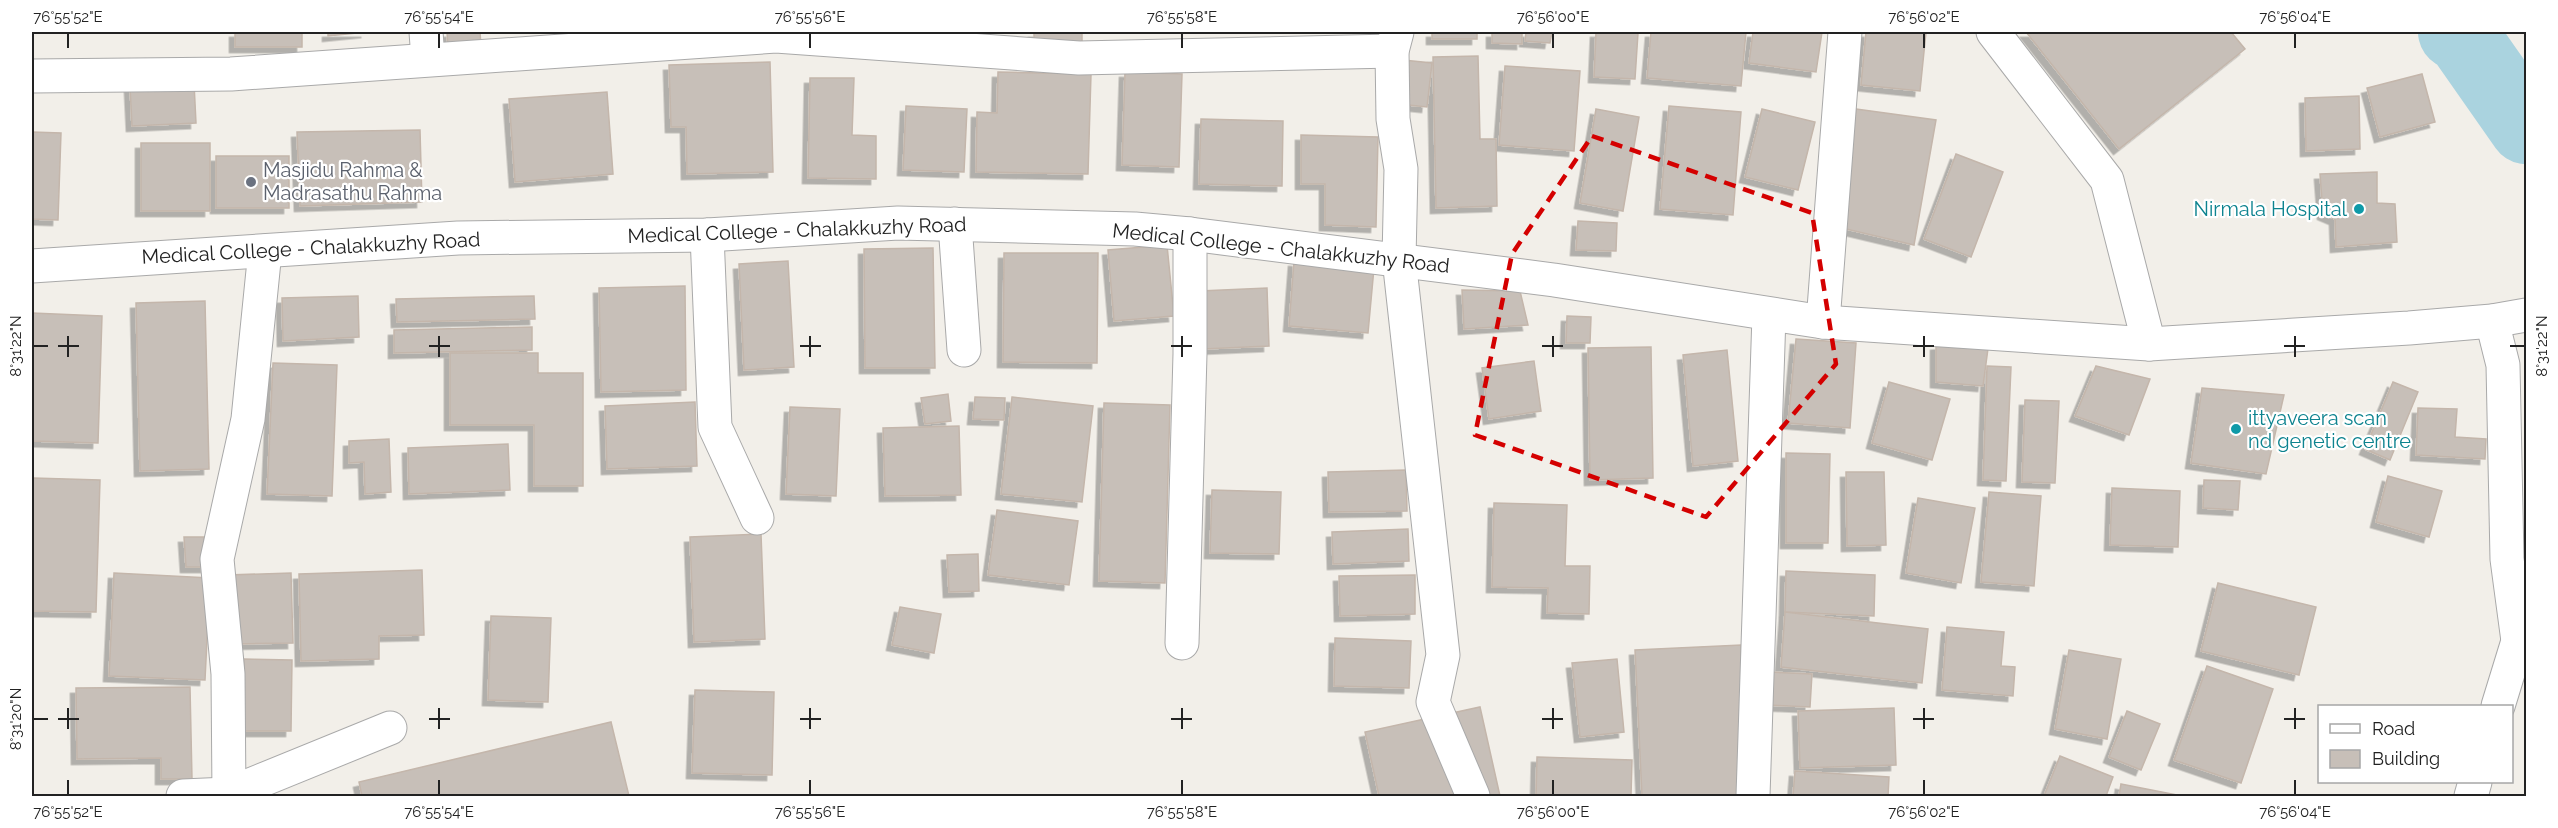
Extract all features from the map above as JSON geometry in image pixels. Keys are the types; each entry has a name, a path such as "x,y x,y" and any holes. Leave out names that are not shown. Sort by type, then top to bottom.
{"street":[{"path":"1823,322 1845,32"},
{"path":"1993,32 2108,180 2149,344"},
{"path":"32,76 231,74 427,45 776,36 1080,58 1394,41 1393,119 1401,169 1400,260 1443,655 1434,702 1473,796"},
{"name":"Medical College - Chalakkuzhy Road","path":"32,266 458,238 707,235 898,223 955,224 1135,229 1190,234 1554,280 1823,322 2149,344 2492,321 2526,315"},
{"path":"955,224 964,350"},
{"path":"1182,643 1190,354 1190,234"},
{"path":"707,235 716,427 757,519"},
{"path":"228,795 228,674 217,559 248,419 265,251"},
{"path":"1753,796 1769,315"},
{"path":"2492,321 2503,365 2507,559 2522,646 2498,705"},
{"path":"183,796 228,795 390,729"}],"highlighted area":[{"path":"1592,136 1812,213 1836,364 1706,517 1475,435 1512,254"}],"building":[{"path":"235,32 302,32 302,47 235,47"},
{"path":"328,32 367,32 328,36"},
{"path":"447,32 480,32 481,46 448,47"},
{"path":"1034,32 1082,32 1082,49 1034,49"},
{"path":"1297,32 1373,32 1373,33"},
{"path":"1432,32 1477,32 1477,39 1432,39"},
{"path":"1492,32 1522,32 1522,44 1492,43"},
{"path":"1526,32 1552,32 1550,43 1525,41"},
{"path":"1596,32 1638,33 1635,79 1594,77"},
{"path":"1651,32 1746,32 1741,86 1647,78"},
{"path":"1753,32 1822,32 1816,72 1749,63"},
{"path":"1866,32 1926,32 1920,91 1861,85"},
{"path":"2026,32 2231,32 2245,49 2119,149"},
{"path":"1478,56 1480,139 1496,139 1497,206 1436,208 1433,57"},
{"path":"1403,60 1432,63 1427,107 1399,104"},
{"path":"770,62 773,172 687,174 686,127 671,127 669,65"},
{"path":"1505,66 1580,71 1574,151 1499,145"},
{"path":"998,72 1091,74 1088,174 976,172 977,112 997,113"},
{"path":"1125,72 1182,74 1179,167 1122,165"},
{"path":"2422,74 2435,122 2380,137 2367,88"},
{"path":"810,78 854,78 852,135 876,136 876,179 808,178"},
{"path":"194,83 196,123 132,126 130,86"},
{"path":"607,92 613,174 515,182 509,99"},
{"path":"2359,96 2360,149 2306,151 2305,98"},
{"path":"906,106 967,109 964,172 903,170"},
{"path":"1669,106 1741,112 1733,215 1660,209"},
{"path":"1596,109 1639,117 1623,211 1580,203"},
{"path":"1762,109 1815,122 1798,190 1745,177"},
{"path":"1856,109 1936,120 1914,245 1842,228"},
{"path":"1201,119 1283,121 1282,186 1199,184"},
{"path":"420,130 422,202 300,206 297,132"},
{"path":"32,132 61,133 58,220 32,219"},
{"path":"1301,135 1378,137 1376,227 1325,225 1325,184 1301,184"},
{"path":"141,143 210,143 210,211 141,211"},
{"path":"1956,154 2003,172 1971,257 1924,239"},
{"path":"216,156 289,156 289,208 216,208"},
{"name":"Nirmala Hospital","path":"2377,172 2377,203 2395,204 2397,242 2336,247 2335,219 2323,214 2320,174"},
{"path":"1578,221 1617,223 1616,251 1576,250"},
{"path":"1167,245 1174,316 1114,321 1108,250"},
{"path":"933,248 935,368 865,368 864,249"},
{"path":"1004,253 1098,253 1097,363 1003,362"},
{"path":"788,261 794,367 744,370 739,264"},
{"path":"1294,261 1374,268 1368,333 1289,326"},
{"path":"685,286 686,390 601,392 599,288"},
{"path":"1267,288 1269,346 1203,349 1200,291"},
{"path":"1462,290 1520,291 1528,325 1464,329"},
{"path":"358,296 359,337 283,341 282,298"},
{"path":"534,296 535,319 397,322 396,299"},
{"path":"205,301 209,469 140,471 136,303"},
{"path":"32,313 102,316 98,443 32,441"},
{"path":"1567,316 1591,317 1590,343 1566,343"},
{"path":"532,327 532,350 394,353 394,330"},
{"path":"1796,339 1856,343 1850,428 1788,423"},
{"path":"1989,341 1983,386 1936,382 1936,345"},
{"path":"1651,347 1653,478 1590,480 1588,348"},
{"path":"1727,350 1738,461 1693,466 1683,355"},
{"path":"450,353 538,353 538,373 583,373 583,486 534,486 534,425 450,425"},
{"path":"1534,361 1541,411 1489,419 1482,368"},
{"path":"273,363 337,365 332,496 267,494"},
{"path":"1987,366 2011,367 2006,481 1983,480"},
{"path":"2096,366 2150,379 2129,435 2075,416"},
{"path":"1889,382 1950,399 1932,460 1872,443"},
{"path":"2393,382 2418,392 2390,460 2365,449"},
{"name":"ittyaveera scan nd genetic centre","path":"2202,388 2284,395 2266,474 2191,463"},
{"path":"948,394 951,421 925,424 921,398"},
{"path":"975,397 1005,398 1004,420 973,419"},
{"path":"1012,397 1093,406 1082,502 1001,494"},
{"path":"2025,400 2059,401 2055,483 2022,482"},
{"path":"695,402 697,466 607,469 605,406"},
{"path":"1104,403 1170,405 1165,583 1099,581"},
{"path":"790,407 840,409 836,496 786,494"},
{"path":"2418,408 2457,409 2455,437 2486,439 2485,459 2416,455"},
{"path":"959,426 961,495 885,496 883,428"},
{"path":"389,439 391,492 365,494 364,462 349,463 349,441"},
{"path":"508,444 510,490 409,494 408,448"},
{"path":"1786,453 1830,454 1828,543 1786,543"},
{"path":"1406,470 1407,511 1329,512 1328,472"},
{"path":"1846,472 1884,472 1886,545 1847,546"},
{"path":"2388,476 2442,491 2429,537 2376,522"},
{"path":"33,478 100,480 96,612 32,611"},
{"path":"2204,480 2240,481 2238,510 2203,508"},
{"path":"2112,488 2180,491 2178,547 2110,545"},
{"path":"1212,490 1281,492 1279,554 1210,553"},
{"path":"1989,492 2041,496 2034,586 1981,582"},
{"path":"1918,498 1975,508 1961,583 1906,573"},
{"path":"1494,503 1567,505 1565,566 1590,566 1589,614 1547,613 1548,588 1492,587"},
{"path":"997,510 1078,521 1069,585 988,575"},
{"path":"1408,529 1409,561 1333,564 1332,532"},
{"path":"761,534 765,639 694,642 690,537"},
{"path":"184,537 204,537 206,567 186,567"},
{"path":"978,554 979,591 949,592 947,555"},
{"path":"422,570 424,635 379,636 379,659 301,661 299,574"},
{"path":"1786,571 1875,575 1874,616 1785,612"},
{"path":"114,573 210,578 205,680 109,676"},
{"path":"291,573 293,643 228,644 227,575"},
{"path":"1415,575 1415,614 1340,616 1339,576"},
{"path":"2218,583 2316,607 2299,675 2201,651"},
{"path":"900,607 941,614 934,653 892,645"},
{"path":"1785,612 1928,629 1922,683 1781,667"},
{"path":"491,616 551,618 548,702 488,700"},
{"path":"1947,627 2004,632 2001,666 2015,667 2013,696 1942,690"},
{"path":"1335,638 1411,641 1409,688 1334,686"},
{"path":"1741,645 1749,796 1642,796 1635,650"},
{"path":"2069,650 2121,659 2107,739 2055,729"},
{"path":"244,659 292,660 291,731 243,731"},
{"path":"1617,659 1624,732 1580,737 1572,663"},
{"path":"2207,666 2273,689 2241,783 2174,760"},
{"path":"1769,672 1812,674 1810,707 1768,705"},
{"path":"190,687 192,779 161,779 161,758 77,759 76,688"},
{"path":"695,690 774,692 772,775 692,773"},
{"path":"1480,707 1500,796 1379,796 1365,732"},
{"path":"1894,708 1896,765 1800,768 1798,711"},
{"path":"2127,711 2160,724 2141,770 2109,757"},
{"path":"611,722 629,796 362,796 359,782"},
{"path":"2060,756 2113,777 2106,796 2044,796"},
{"path":"1537,757 1632,760 1631,796 1536,796"},
{"path":"1795,771 1889,777 1888,796 1793,796"},
{"path":"2121,784 2182,796 2119,796"}],"waterway":[{"path":"2455,32 2463,37 2526,127"}],"place":[{"name":"Masjidu Rahma & Madrasathu Rahma","path":"251,182"},
{"name":"Nirmala Hospital","path":"2359,209"},
{"name":"ittyaveera scan nd genetic centre","path":"2236,429"}]}
